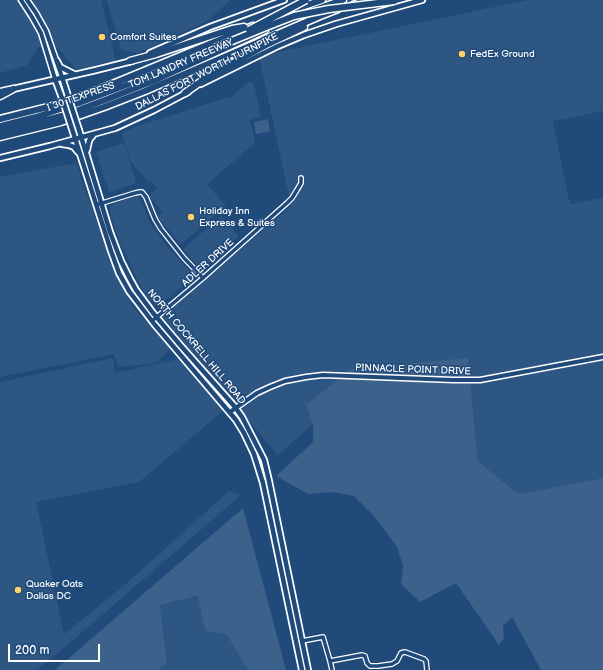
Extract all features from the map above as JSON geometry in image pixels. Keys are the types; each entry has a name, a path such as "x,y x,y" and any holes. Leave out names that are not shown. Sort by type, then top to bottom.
{"highway":[{"path":"215,48 306,0"},
{"name":"TOM LANDRY FREEWAY","path":"0,119 48,107 91,93 253,26 322,0"},
{"name":"I 30 TEXPRESS","path":"0,131 65,115 105,100 152,81 287,20 343,0"},
{"name":"TOM LANDRY FREEWAY","path":"0,137 61,122 118,102 320,16 368,0"},
{"path":"0,126 36,117 80,103 128,85 294,16 329,9 397,1"},
{"path":"186,93 206,78 266,44 309,25 320,16"},
{"path":"130,61 232,29 253,26"},
{"path":"0,96 13,89"}],"main road":[{"path":"13,89 130,61 204,30 284,0"},
{"name":"DALLAS FORT WORTH TURNPIKE","path":"0,158 115,128 138,118 278,46 304,35 336,24 422,0"},
{"path":"57,61 60,67 74,74"},
{"name":"NORTH COCKRELL HILL ROAD","path":"62,77 110,232 121,261 136,290 157,317 236,407 260,452 270,481 308,670"},
{"name":"NORTH COCKRELL HILL ROAD","path":"55,78 109,245 129,291 189,366 230,412 244,433 254,454 266,497 302,670"},
{"path":"87,154 88,141 97,133"},
{"path":"53,145 69,145 78,151 81,156"},
{"path":"116,263 121,261"}],"street":[{"name":"NORTH COCKRELL HILL ROAD","path":"21,0 41,33 55,78"},
{"name":"NORTH COCKRELL HILL ROAD","path":"27,0 46,32 62,77"},
{"path":"32,17 36,13"},
{"path":"0,91 13,89"},
{"name":"ADLER DRIVE","path":"152,321 203,278 292,198 301,183 301,178"},
{"path":"96,205 142,192 146,197 161,229 184,258 203,278"},
{"name":"PINNACLE POINT DRIVE","path":"230,412 256,393 286,381 306,377 323,375 480,380 603,358"},
{"path":"302,641 323,637 332,670"},
{"path":"330,661 365,656 367,663 370,666 378,668 398,661 402,653 405,652 424,659 428,670"}],"shaded area":[{"path":"0,0 101,0 116,61 76,69 56,46 39,46 27,65 0,73"},
{"path":"107,0 230,0 209,20 138,53 121,50"},
{"path":"528,0 603,0 603,111 553,121 570,204 603,198 603,478 518,494 478,461 468,359 313,424 278,455 160,318 291,206 259,56"},
{"path":"249,82 254,84 261,117 250,120 255,143 207,184 226,206 181,244 157,217 163,212 149,196 157,189 151,181 149,183 131,162 122,134 134,127 229,97 230,98"},
{"path":"268,119 270,131 256,134 254,122"},
{"path":"124,143 136,183 109,192 96,152"},
{"path":"76,163 109,257 133,307 170,349 157,363 118,367 114,354 0,377 0,177"},
{"path":"138,196 141,199 149,222 165,244 193,275 191,279 158,307 146,295 140,285 119,240 110,213 110,207 113,204"},
{"path":"221,216 239,236 201,270 183,249"},
{"path":"113,358 115,373 179,359 224,410 139,482 36,502 64,634 128,582 229,491 241,495 37,670 0,670 0,382"},
{"path":"468,358 478,461 518,494 603,478 603,670 541,670 512,617 503,626 504,638 499,645 456,583 420,602 401,584 403,566 397,547 375,517 354,496 331,492 308,494 276,476 313,442 313,424 306,405 351,369"},
{"path":"243,508 286,670 248,670 226,634 205,631 198,596 160,605 167,663 158,670 55,670"},
{"path":"199,596 205,631 226,634 248,670 158,670 167,662 160,605"}],"place":[{"name":"Comfort Suites","path":"102,37"},
{"name":"FedEx Ground","path":"462,54"},
{"name":"Holiday Inn Express & Suites","path":"191,217"},
{"name":"Quaker Oats Dallas DC","path":"18,590"}]}
